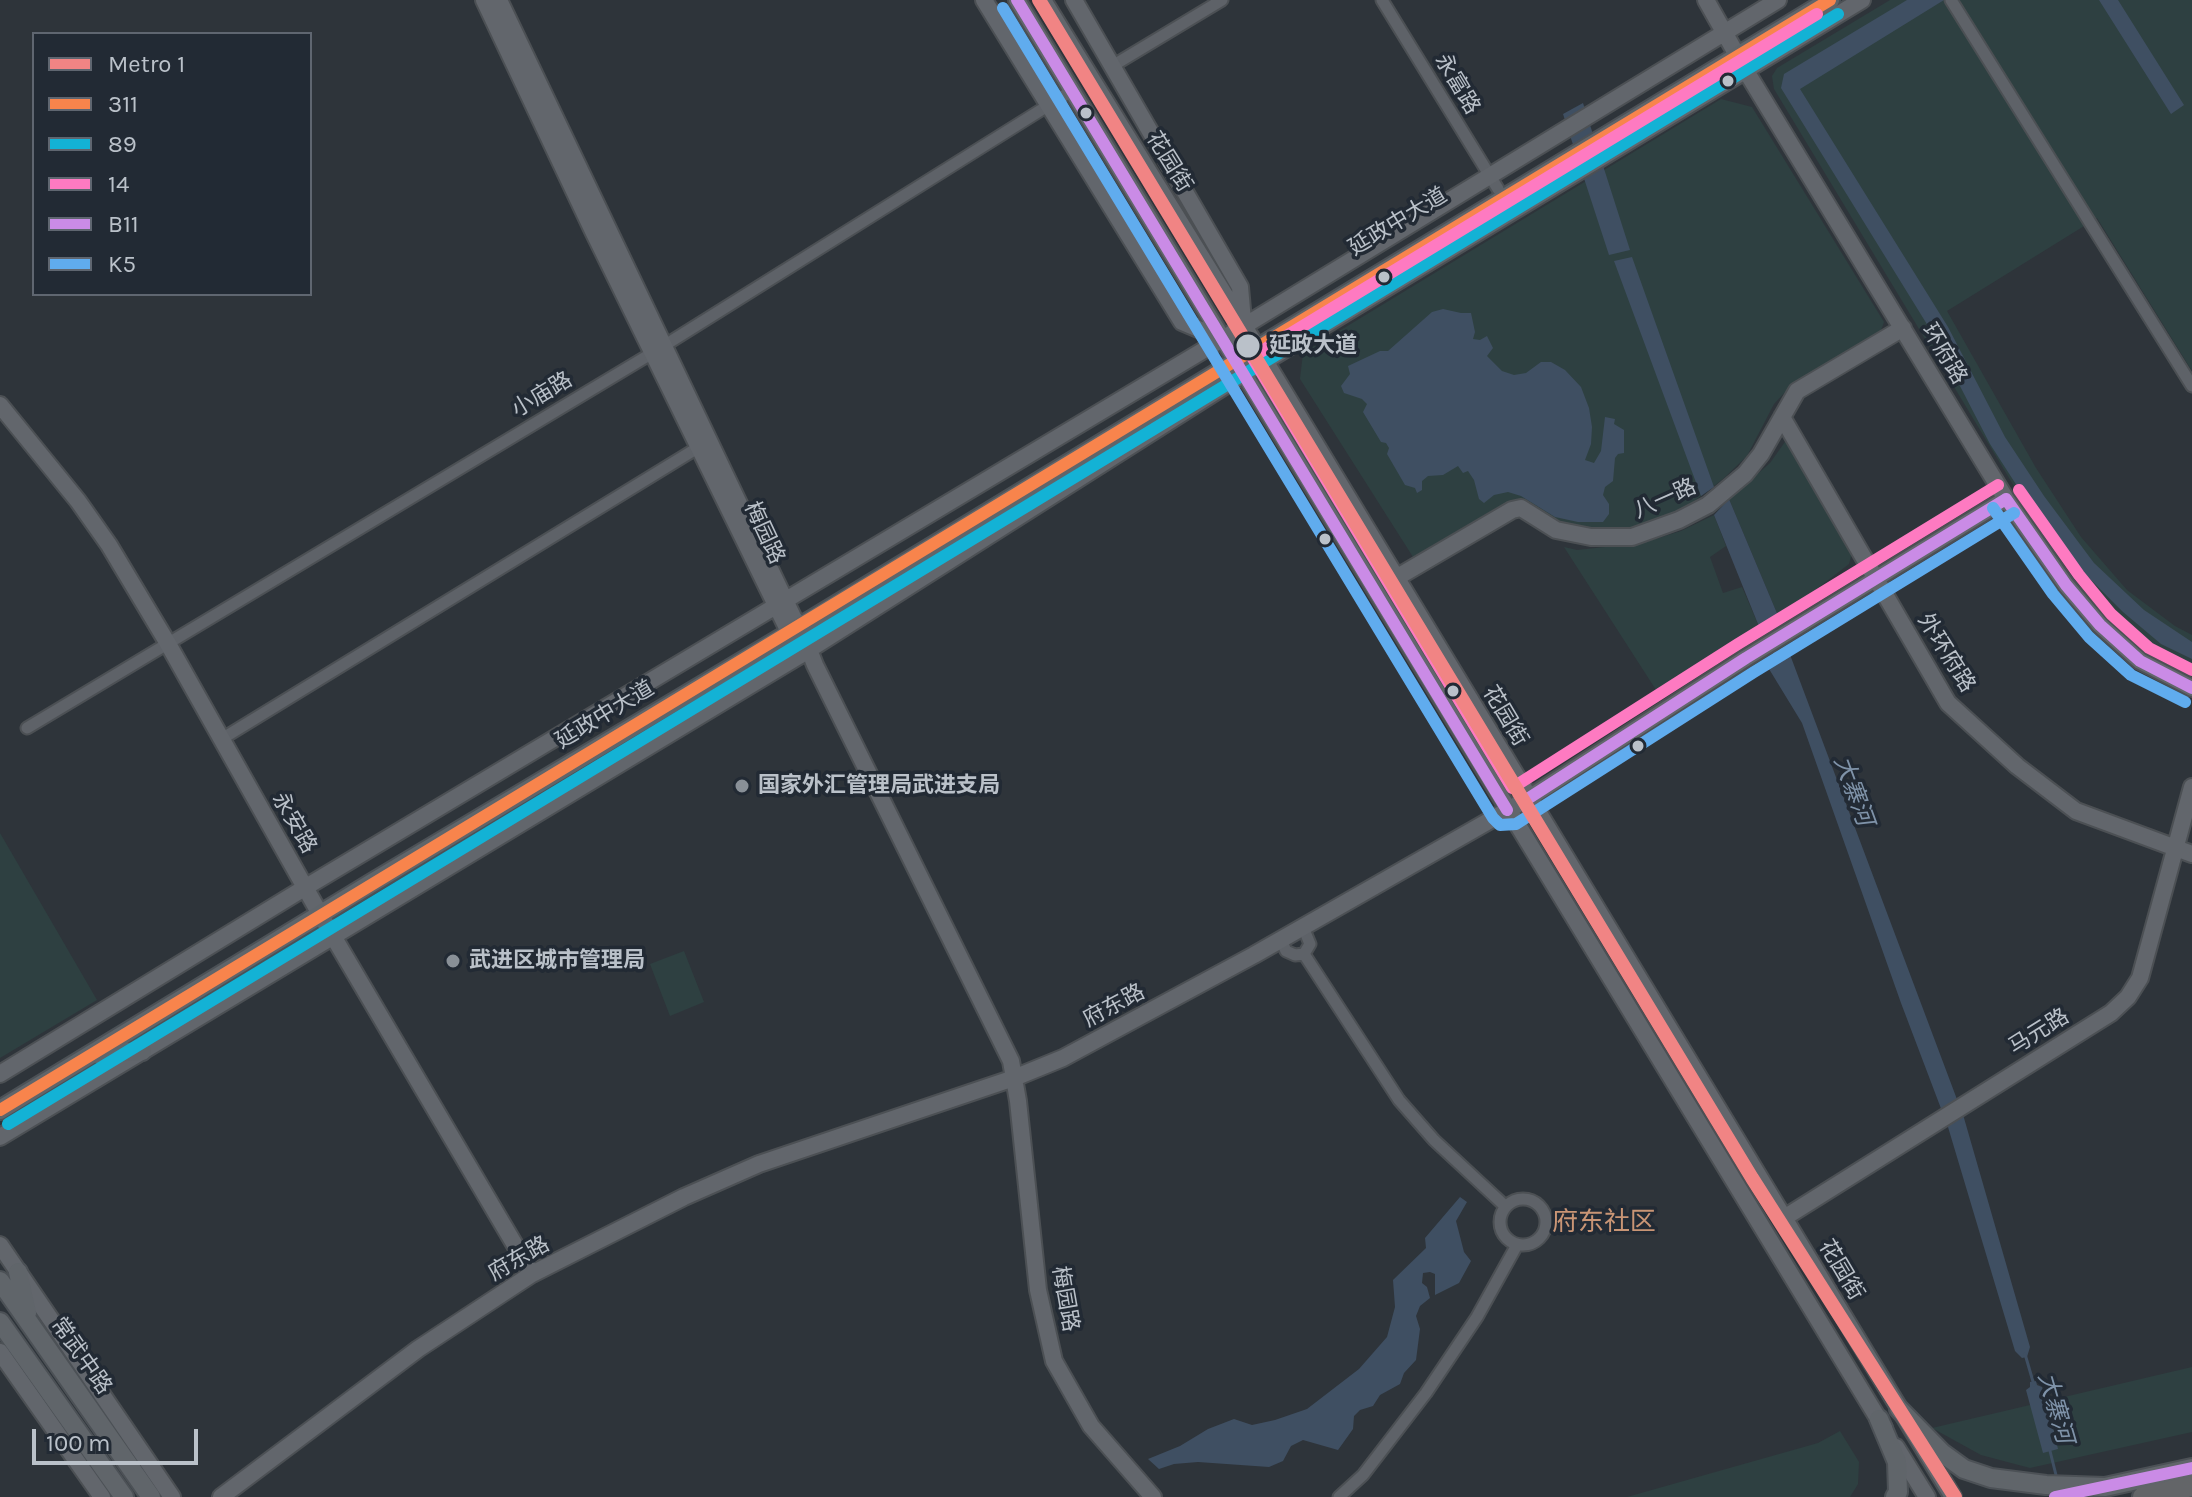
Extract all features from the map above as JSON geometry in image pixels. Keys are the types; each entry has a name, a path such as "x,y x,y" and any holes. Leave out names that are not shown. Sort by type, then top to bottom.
{"highway":[{"path":"2143,1497 2192,1486"}],"main road":[{"path":"1736,51 1809,0"},
{"path":"1570,152 1736,51 1830,0"},
{"name":"延政中大道","path":"1254,344 1494,183 1570,152"},
{"name":"延政中大道","path":"0,1110 787,618 1233,357 1570,152"},
{"name":"延政中大道","path":"0,1097 318,909"},
{"path":"94,1054 142,1051"},
{"path":"18,1272 29,1323"},
{"name":"常武中路","path":"0,1281 151,1497"},
{"path":"0,1322 124,1497"},
{"path":"1899,1409 1921,1433 1964,1469 1991,1478 2060,1490 2105,1487 2192,1470"},
{"path":"1879,1419 1897,1462 1898,1492 1895,1497"}],"street":[{"name":"梅园路","path":"484,0 593,231 659,348 699,447 787,618"},
{"name":"梅园路","path":"499,0 803,653 1001,1066 1014,1078 1038,1290 1054,1361 1091,1426 1153,1497"},
{"path":"984,0 1182,322 1233,357"},
{"name":"花园街","path":"1017,0 1927,1497"},
{"name":"花园街","path":"1043,0 1953,1497"},
{"path":"0,1137 803,653 1254,344 1240,287 1074,0"},
{"path":"1114,65 1222,0"},
{"name":"永富路","path":"1382,0 1494,183"},
{"name":"环府路","path":"1706,0 2006,499 2066,585 2100,625 2140,661 2192,688"},
{"path":"1736,51 1778,0"},
{"path":"1570,152 1736,51 1862,0"},
{"path":"1951,0 2192,386"},
{"name":"小庙路","path":"27,728 659,348 1073,90"},
{"name":"八一路","path":"1396,578 1512,510 1521,508 1556,530 1591,537 1632,537 1679,520 1708,505 1731,488 1761,454 1797,391 1903,328"},
{"name":"永安路","path":"0,405 78,501 109,545 532,1274"},
{"name":"外环府路","path":"1782,417 1948,703 2017,766 2076,811 2192,854"},
{"path":"220,740 699,447"},
{"name":"府东路","path":"221,1497 418,1349 532,1274 684,1197 759,1164 1014,1078 1063,1058 1281,940 1529,798 1761,649 2006,499"},
{"path":"0,1074 306,887 787,618"},
{"name":"马元路","path":"1784,1218 2111,1013 2128,997 2140,978 2192,787"},
{"path":"1303,927 1310,944 1304,954"},
{"path":"1281,940 1286,951 1295,955 1304,954"},
{"path":"1304,954 1399,1100 1434,1140 1505,1206"},
{"path":"1526,1199 1540,1205 1546,1219 1543,1234 1532,1244 1509,1242 1500,1229 1499,1221 1505,1206 1511,1201 1526,1199"},
{"path":"0,1245 172,1497"},
{"path":"1339,1497 1363,1475 1426,1393 1477,1317 1517,1245"},
{"path":"0,1352 102,1497"}],"shaded area":[{"path":"1890,0 2192,0 2192,371 2097,218 1947,311 2036,468 2081,537 2127,590 2192,635 2192,670 2179,665 2110,614 2052,549 1774,89 1772,76 1777,68"},
{"path":"1721,99 1752,107 1884,322 1879,336 1788,389 1774,404 1747,456 1680,512 1644,526 1601,534 1577,533 1511,505 1498,507 1413,557 1300,379 1303,353"},
{"path":"1787,439 1853,549 1849,564 1779,618 1729,499 1770,463"},
{"path":"1714,515 1726,546 1710,557 1723,593 1742,587 1760,629 1658,693 1564,547 1577,550 1642,543 1681,531"},
{"path":"0,833 97,1000 0,1058"},
{"path":"684,951 704,1002 670,1016 650,964"},
{"path":"2192,1367 2192,1432 2030,1468 1981,1455 1932,1428"},
{"path":"1840,1431 1859,1462 1858,1484 1850,1497 1627,1497 1818,1443"}],"water":[{"path":"1907,0 1944,0 1800,89 1948,327 2005,437 2044,496 2094,563 2144,610 2192,642 2192,659 2161,644 2123,612 2067,556 2028,503 1990,444 1933,334 1781,88 1784,74"},
{"path":"2099,0 2118,0 2184,105 2171,114"},
{"path":"1583,103 1630,250 1609,255 1563,114"},
{"path":"1632,257 1714,487 1701,496 1614,261"},
{"path":"1443,309 1471,313 1475,332 1473,339 1480,340 1487,336 1493,348 1487,356 1502,371 1514,375 1526,373 1541,362 1551,362 1565,370 1581,387 1592,427 1591,444 1585,460 1594,463 1601,451 1605,417 1615,419 1614,424 1624,430 1624,453 1615,458 1613,481 1605,487 1603,495 1609,504 1609,514 1603,522 1578,522 1555,517 1521,496 1508,492 1494,495 1484,503 1479,499 1468,471 1463,473 1458,466 1443,475 1428,476 1422,481 1422,490 1417,493 1415,488 1405,485 1387,454 1389,448 1381,442 1363,412 1367,404 1344,393 1341,386 1350,374 1348,366 1380,351 1388,351 1432,312"},
{"path":"1729,499 1779,618 1760,629 1714,515"},
{"path":"1789,652 1964,1118 2030,1347 2027,1357 2022,1358 2015,1351 1948,1127 1802,723 1766,664"},
{"path":"1460,1197 1467,1202 1456,1221 1464,1252 1471,1261 1459,1283 1435,1295 1435,1274 1423,1273 1422,1283 1427,1287 1430,1298 1420,1306 1416,1316 1420,1329 1416,1360 1404,1373 1400,1384 1380,1395 1373,1406 1360,1410 1354,1416 1353,1429 1338,1450 1303,1440 1291,1446 1283,1461 1269,1467 1198,1462 1159,1469 1148,1459 1234,1419 1252,1425 1307,1409 1359,1369 1387,1337 1395,1307 1393,1280 1426,1248 1425,1238"},
{"path":"2036,1381 2042,1387 2050,1414 2055,1415 2056,1420 2052,1423 2058,1449 2043,1453 2026,1390 2030,1382"}],"waterway":[{"name":"大寨河","path":"1773,647 1777,663"},
{"name":"大寨河","path":"2025,1354 2034,1385"},
{"name":"大寨河","path":"2050,1451 2057,1479"}],"metro line":[{"name":"1","path":"1039,0 1752,1178 1955,1497"}],"transit line":[{"name":"B11","path":"1017,0 1507,810"},
{"name":"311","path":"0,1110 1830,0"},
{"name":"K5","path":"1003,8 1500,825 1516,824 1754,672 2014,513"},
{"name":"14","path":"1817,14 1252,357 1512,788 1738,644 1998,485"},
{"name":"89","path":"8,1124 1838,14"},
{"name":"14","path":"2019,490 2079,575 2111,614 2149,648 2192,670"},
{"name":"B11","path":"2006,499 2066,585 2100,625 2140,661 2192,688"},
{"name":"B11","path":"1529,798 1746,658 2006,499"},
{"name":"K5","path":"1993,508 2053,594 2089,637 2131,675 2185,702"},
{"name":"B11","path":"2055,1497 2192,1468"}],"place":[{"name":"延政大道","path":"1248,346"},
{"name":"国家外汇管理局武进支局","path":"742,786"},
{"name":"武进区城市管理局","path":"453,961"}],"district":[{"name":"府东社区","path":"1604,1223"}]}
